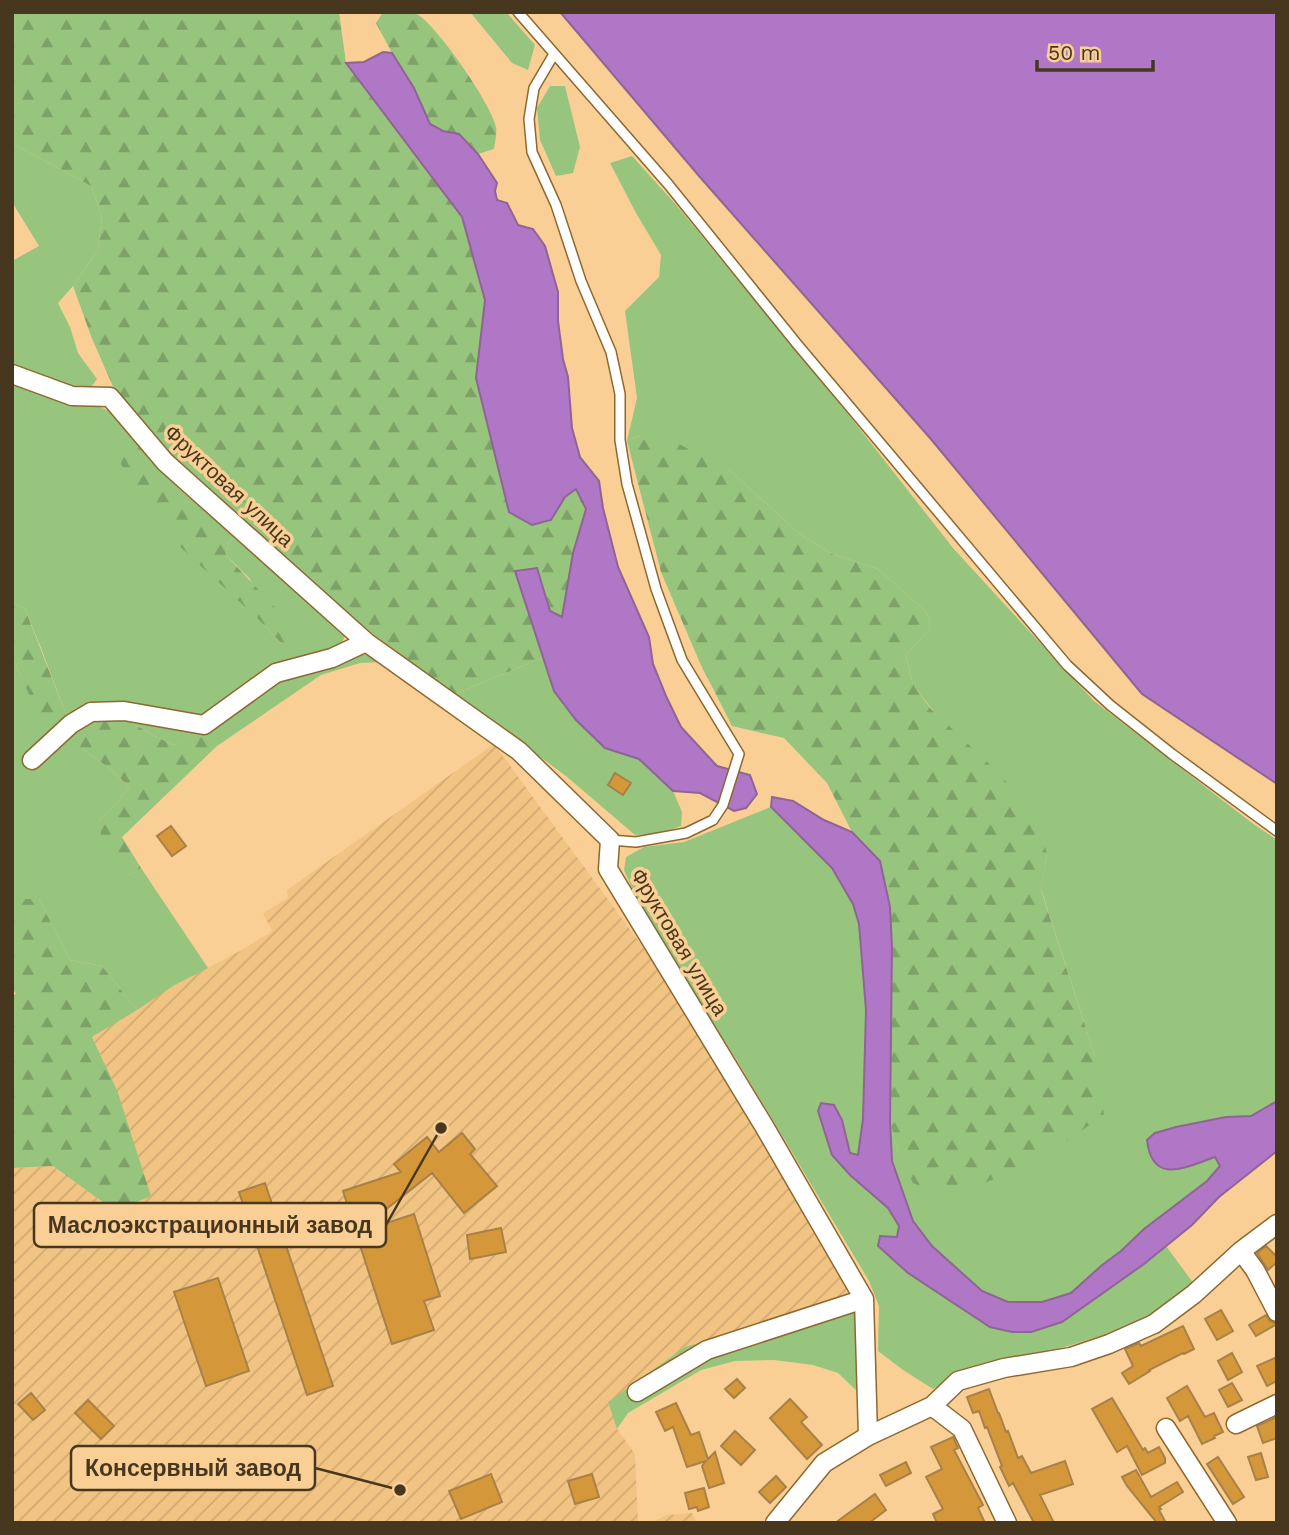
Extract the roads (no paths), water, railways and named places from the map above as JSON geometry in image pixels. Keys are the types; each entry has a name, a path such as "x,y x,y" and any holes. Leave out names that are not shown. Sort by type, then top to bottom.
{"street":[{"name":"Фруктовая улица","path":"12,374 72,396 110,397 165,462 366,642 519,751 610,841 608,869 764,1126 864,1299 868,1436"},
{"path":"32,760 71,724 91,712 124,711 204,724 276,673 332,658 366,642"},
{"path":"775,1523 824,1463 868,1436 932,1406 958,1381 1003,1368 1071,1357 1154,1324 1277,1224"},
{"path":"1241,1251 1255,1270 1277,1312"},
{"path":"638,1392 707,1350 864,1299"},
{"path":"1236,1424 1277,1404"},
{"path":"932,1406 962,1429 1007,1523"},
{"path":"1166,1428 1227,1523"}],"lane":[{"path":"517,12 668,184 840,396 1067,665 1120,713 1277,831"},
{"path":"554,54 534,88 529,119 532,152 556,205 581,281 611,352 620,394 620,440 627,484 656,589 682,660 739,754 723,805 713,820 687,833 636,842 610,841"}],"place":[{"name":"Маслоэкстрационный завод","path":"441,1128"},
{"name":"Консервный завод","path":"400,1490"}]}
